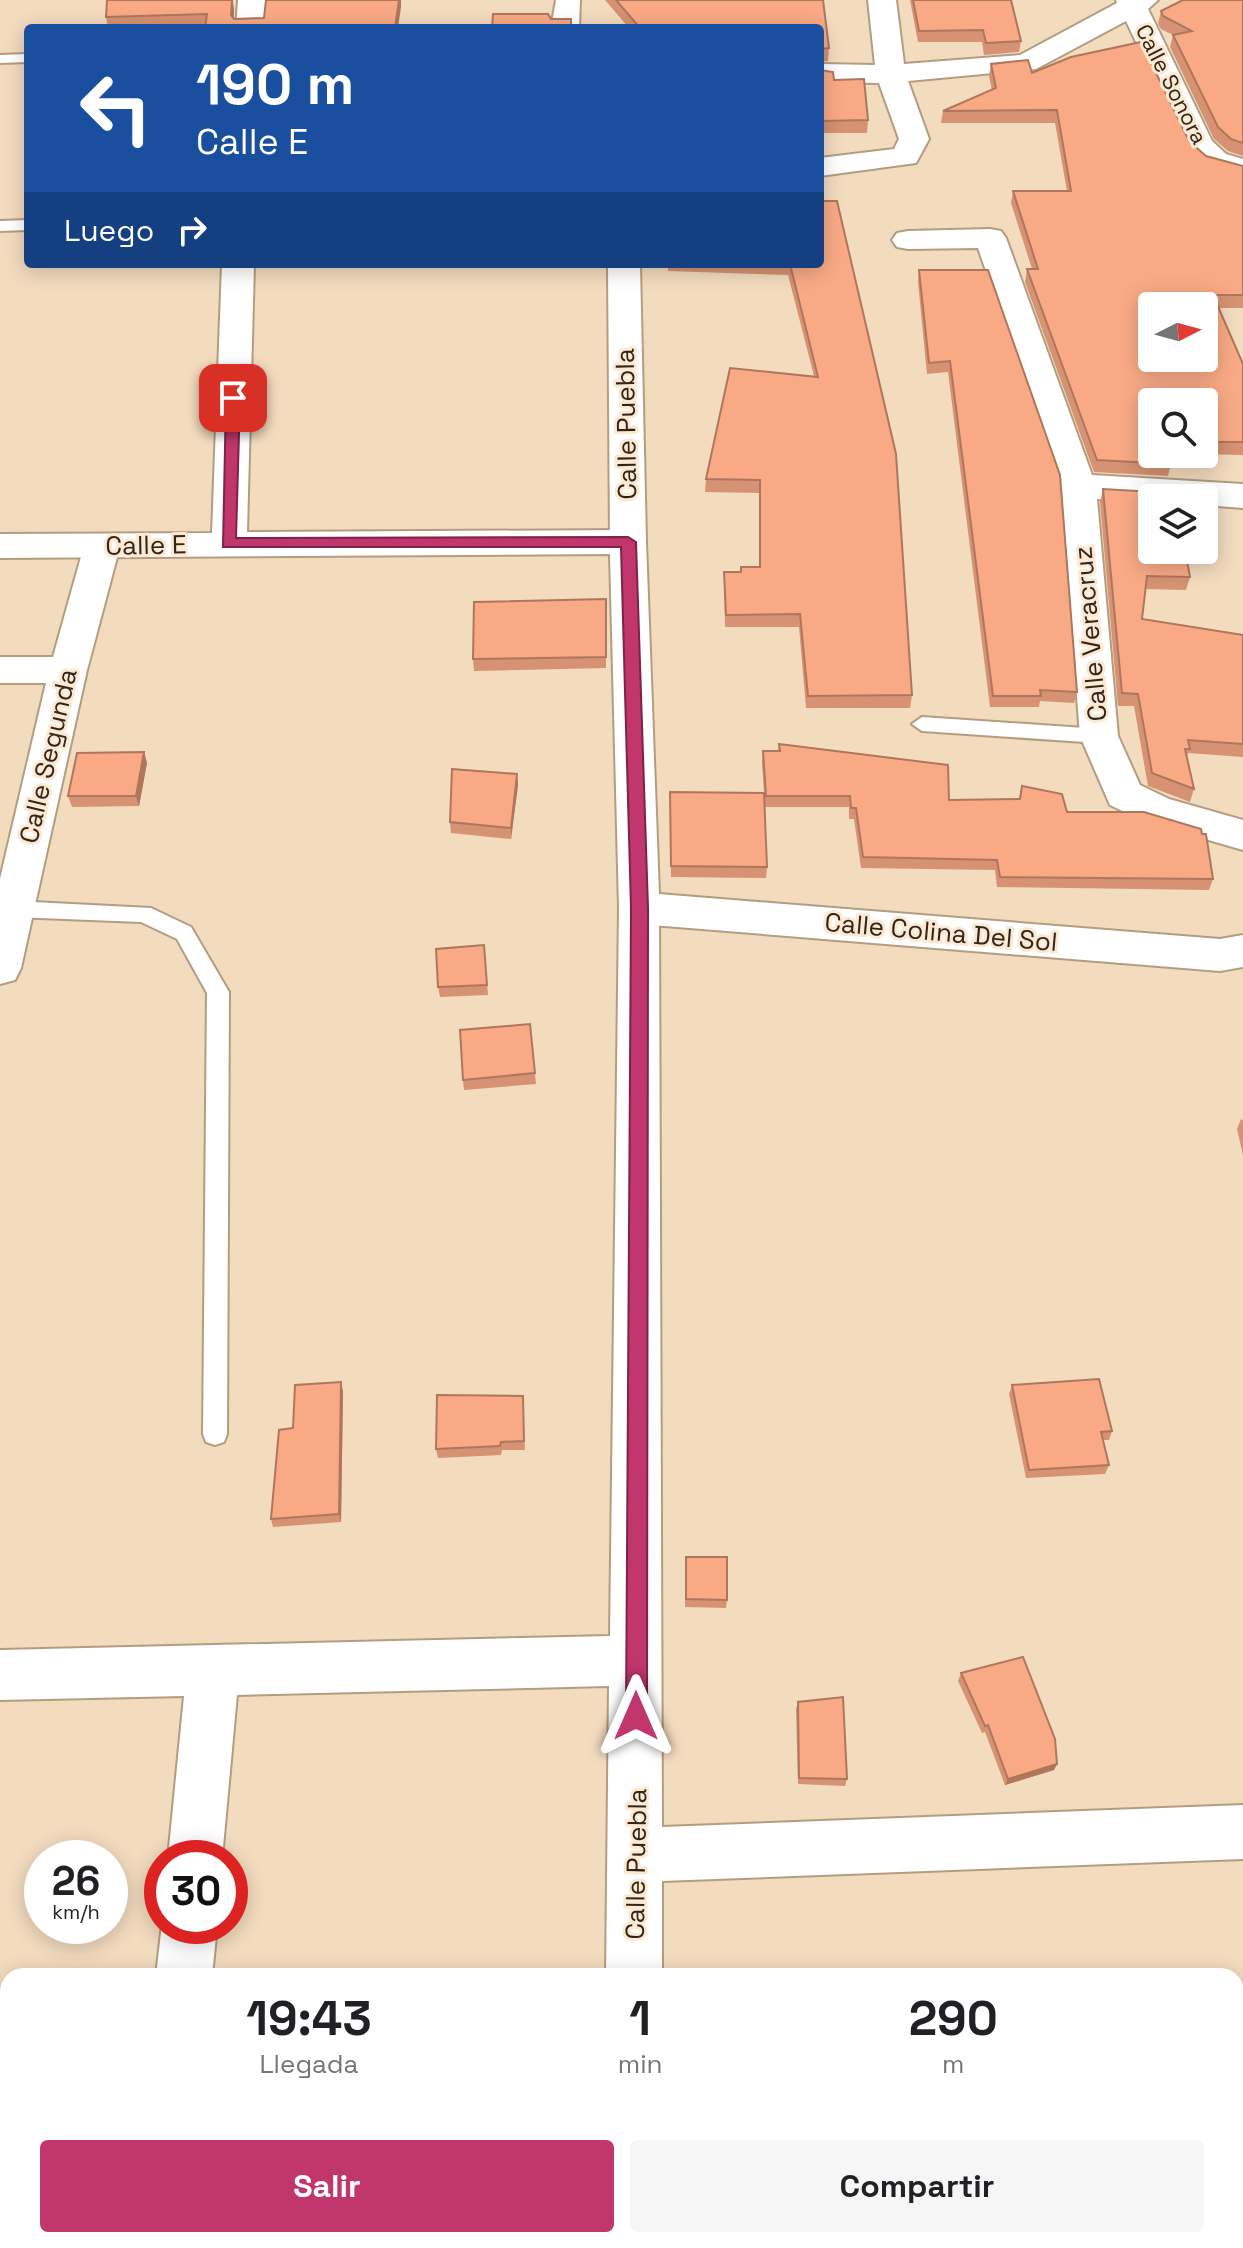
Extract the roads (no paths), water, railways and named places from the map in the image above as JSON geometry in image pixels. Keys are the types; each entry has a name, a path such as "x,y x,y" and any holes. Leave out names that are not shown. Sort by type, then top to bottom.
{"street":[{"path":"250,24 252,0"},
{"path":"824,167 905,157 914,139 891,74 882,0"},
{"path":"824,73 891,74 1026,63 1135,2"},
{"name":"Calle Sonora","path":"1135,2 1199,145 1229,164"},
{"name":"Calle Veracruz","path":"908,240 990,238 1078,486 1099,736 1124,795 1157,811 1243,835"},
{"path":"229,543 238,268"},
{"name":"Calle Puebla","path":"624,268 628,542 639,908 634,1968"},
{"path":"1078,486 1243,496"},
{"name":"Calle E","path":"0,546 628,542"},
{"name":"Calle Segunda","path":"0,968 68,670 102,546"},
{"path":"0,670 68,670"},
{"name":"Calle Colina Del Sol","path":"639,908 1220,955 1243,951"},
{"path":"0,1675 636,1660"},
{"path":"197,1840 213,1670"},
{"path":"636,1855 1243,1832"},
{"path":"185,1968 187,1944"}],"lane":[{"path":"0,59 24,58"},
{"path":"0,226 24,225"},
{"path":"922,724 1099,736"},
{"path":"13,909 144,914 184,933 218,992 215,1434"}]}
